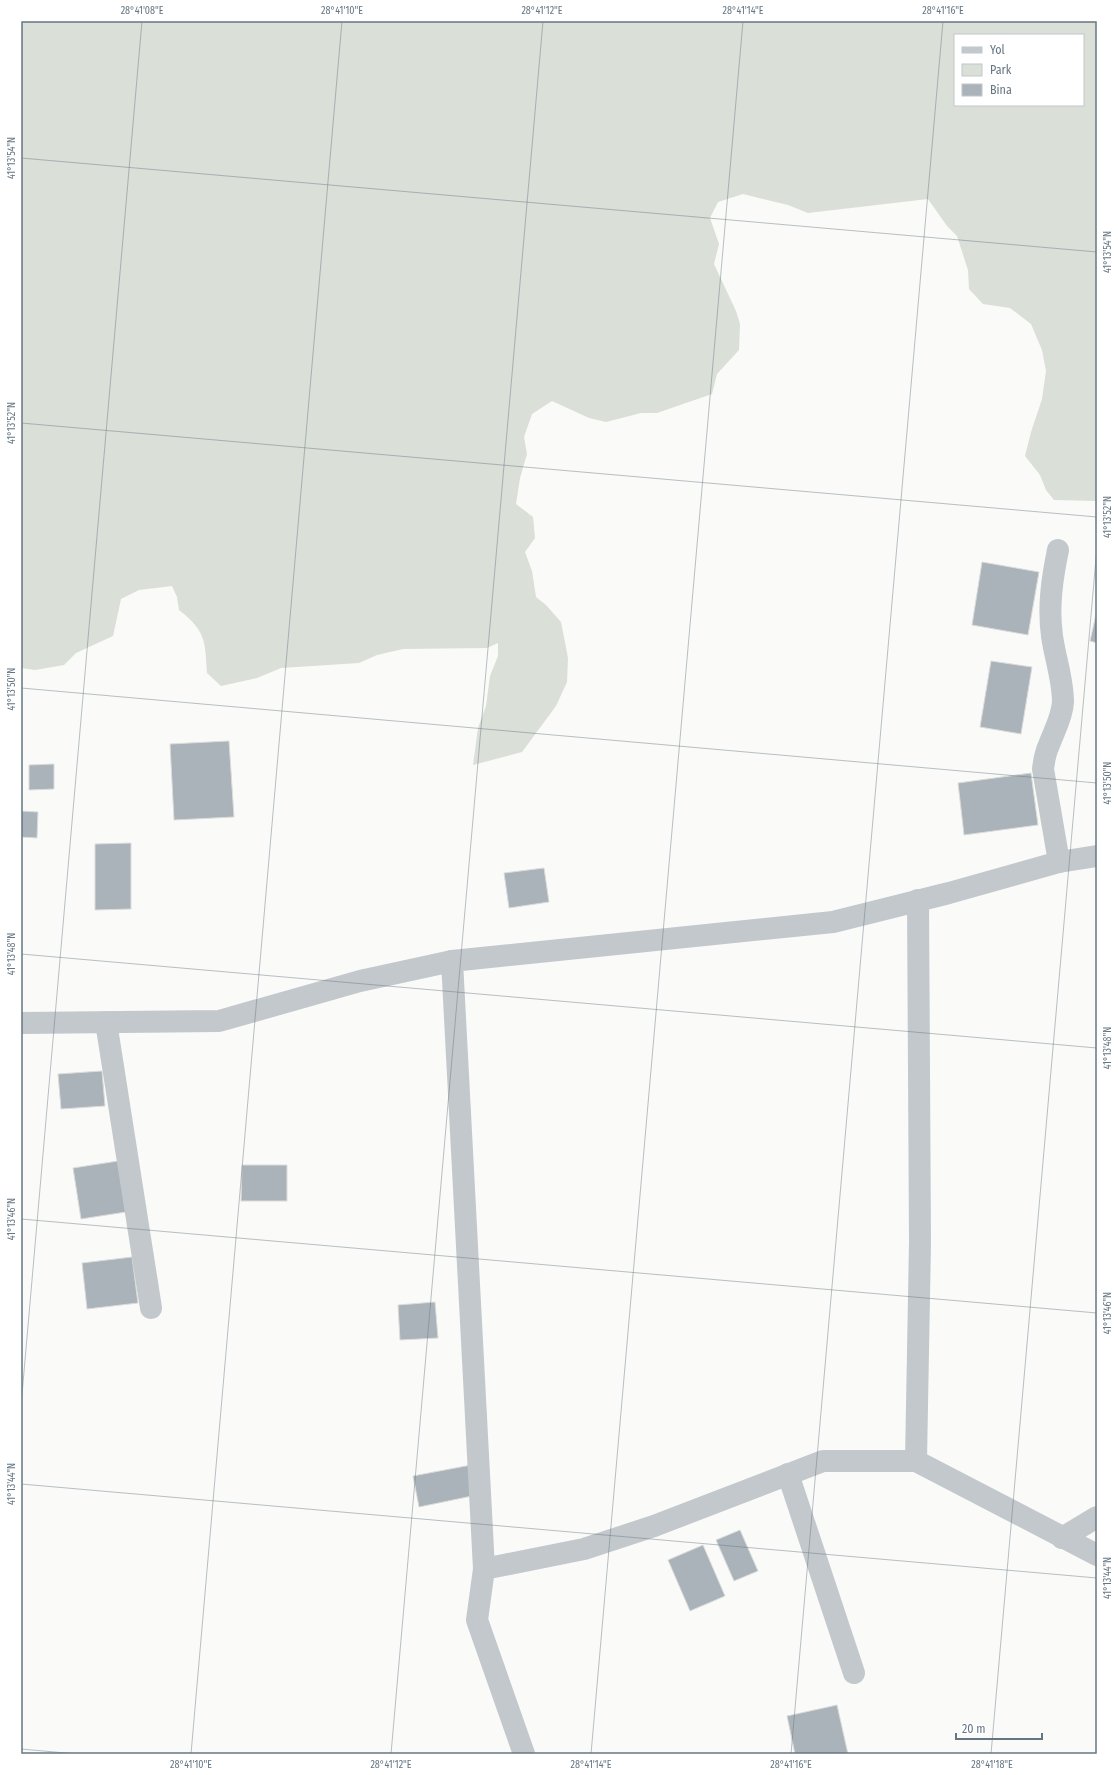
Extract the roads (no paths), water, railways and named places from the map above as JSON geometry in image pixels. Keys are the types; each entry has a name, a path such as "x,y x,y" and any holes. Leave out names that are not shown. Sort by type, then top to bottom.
{"street":[{"path":"1058,550 1052,578 1050,606 1052,634 1063,688 1063,704 1060,720 1045,755 1043,769 1059,862"},
{"path":"21,1023 219,1021 360,981 452,961 833,922 1059,862 1097,856"},
{"path":"916,1462 920,1242 918,900"},
{"path":"452,961 484,1569 477,1620 524,1754"},
{"path":"106,1022 151,1308"},
{"path":"484,1569 584,1549 654,1526 823,1462 916,1462 1097,1555"},
{"path":"788,1474 854,1673"},
{"path":"1062,1538 1097,1517"}]}
